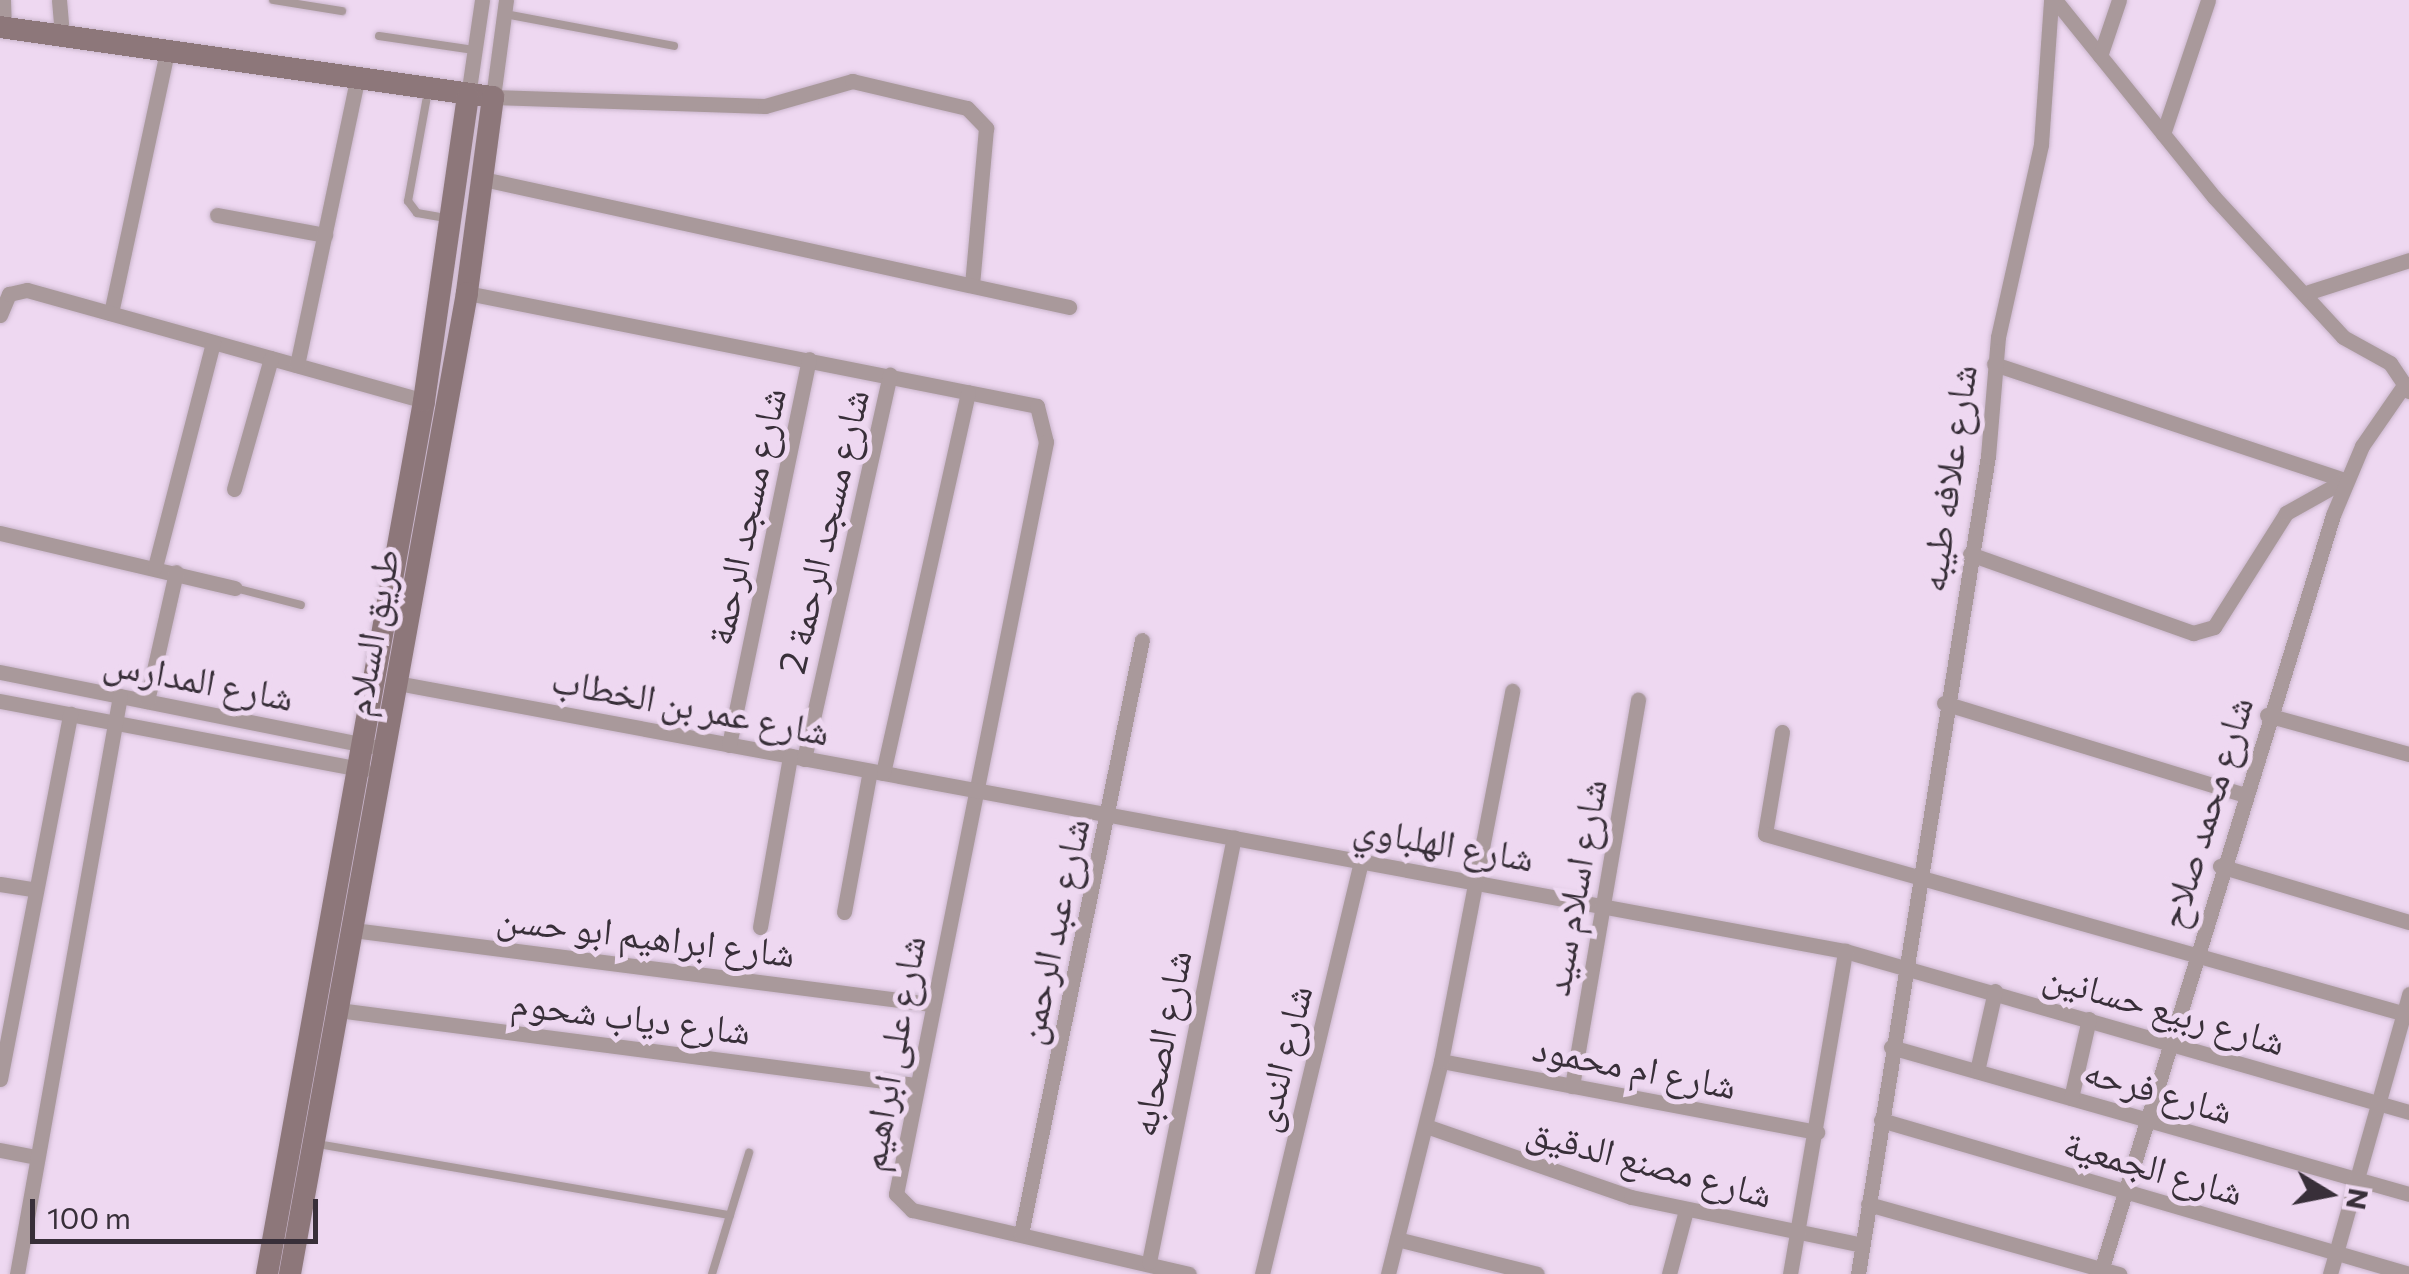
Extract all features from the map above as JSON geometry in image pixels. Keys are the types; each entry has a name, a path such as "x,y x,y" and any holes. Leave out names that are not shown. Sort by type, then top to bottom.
{"main road":[{"path":"2,27 493,97"},
{"name":"طريق السلام","path":"268,1274 374,746 468,96"},
{"name":"طريق السلام","path":"374,746 397,683 467,293 493,97"},
{"name":"طريق السلام","path":"290,1274 352,930 369,771"}],"street":[{"path":"2,27 3,0"},
{"path":"59,0 62,36"},
{"name":"طريق السلام","path":"468,96 482,0"},
{"path":"2053,0 2163,134 2309,292 2342,337 2390,363 2407,387"},
{"name":"شارع علافه طيبه","path":"1858,1274 1902,966 1970,554 1994,364 2041,144 2053,0"},
{"path":"2100,56 2119,0"},
{"path":"2163,134 2208,0"},
{"name":"طريق السلام","path":"493,97 506,7"},
{"path":"112,313 167,51"},
{"path":"297,365 358,80"},
{"path":"493,97 765,106 852,80 967,108 986,128 972,285"},
{"path":"483,179 1069,307"},
{"path":"217,215 324,235"},
{"path":"2309,292 2409,260"},
{"path":"0,314 21,289 424,401"},
{"name":"شارع على ابراهيم","path":"467,293 1037,406 1047,423 1034,508 972,790 915,1085 902,1204 1022,1234"},
{"path":"155,567 213,342"},
{"path":"234,488 272,358"},
{"name":"شارع مسجد الرحمة","path":"729,745 810,359"},
{"path":"1994,364 2345,480"},
{"name":"شارع مسجد الرحمة 2","path":"760,928 797,757 890,376"},
{"name":"شارع محمد صلاح","path":"2101,1271 2241,794 2345,480 2407,387"},
{"path":"844,912 968,392"},
{"path":"1970,554 2193,633 2214,627 2286,512 2345,480"},
{"path":"1,538 155,567 235,588"},
{"path":"148,702 176,572"},
{"name":"شارع عبد الرحمن","path":"1022,1234 1142,640"},
{"name":"شارع المدارس","path":"0,672 374,746"},
{"name":"شارع عمر بن الخطاب","path":"397,683 972,790"},
{"path":"1388,1274 1441,1061 1512,690"},
{"path":"17,1274 120,696"},
{"name":"شارع اسلام سيد","path":"1572,1086 1638,700"},
{"name":"شارع المدارس","path":"0,701 369,771"},
{"path":"1944,703 2241,794"},
{"path":"0,1079 70,714"},
{"path":"2267,715 2409,754"},
{"path":"1782,732 1765,834 2406,1014"},
{"name":"شارع الهلباوي","path":"972,790 1108,818 1478,879 1845,951 1902,966"},
{"name":"شارع الصحابه","path":"1149,1262 1234,837"},
{"name":"شارع الندى","path":"1262,1274 1362,858"},
{"path":"2220,866 2409,922"},
{"path":"0,884 36,890"},
{"name":"شارع ابراهيم ابو حسن","path":"352,930 931,1004"},
{"path":"1790,1274 1845,951"},
{"name":"شارع ربيع حسانين","path":"1902,966 2409,1112"},
{"path":"1976,1071 1994,991"},
{"path":"2330,1274 2409,994"},
{"name":"شارع دياب شحوم","path":"338,1010 915,1085"},
{"path":"2072,1098 2089,1019"},
{"name":"شارع فرحه","path":"1891,1047 2409,1194"},
{"name":"شارع ام محمود","path":"1441,1061 1817,1132"},
{"name":"شارع الجمعية","path":"1881,1120 2409,1274"},
{"name":"شارع مصنع الدقيق","path":"1426,1126 1686,1210 1862,1245"},
{"path":"0,1150 38,1156"},
{"path":"1868,1204 2120,1274"},
{"path":"1669,1274 1686,1210"},
{"path":"1022,1234 1190,1274"},
{"path":"1397,1239 1537,1274"}],"lane":[{"path":"272,0 342,11"},
{"path":"506,7 674,46"},
{"path":"379,36 474,50"},
{"path":"428,90 408,201 417,213 450,219"},
{"path":"235,588 301,605"},
{"path":"314,1143 730,1216"},
{"path":"712,1274 749,1153"}]}
